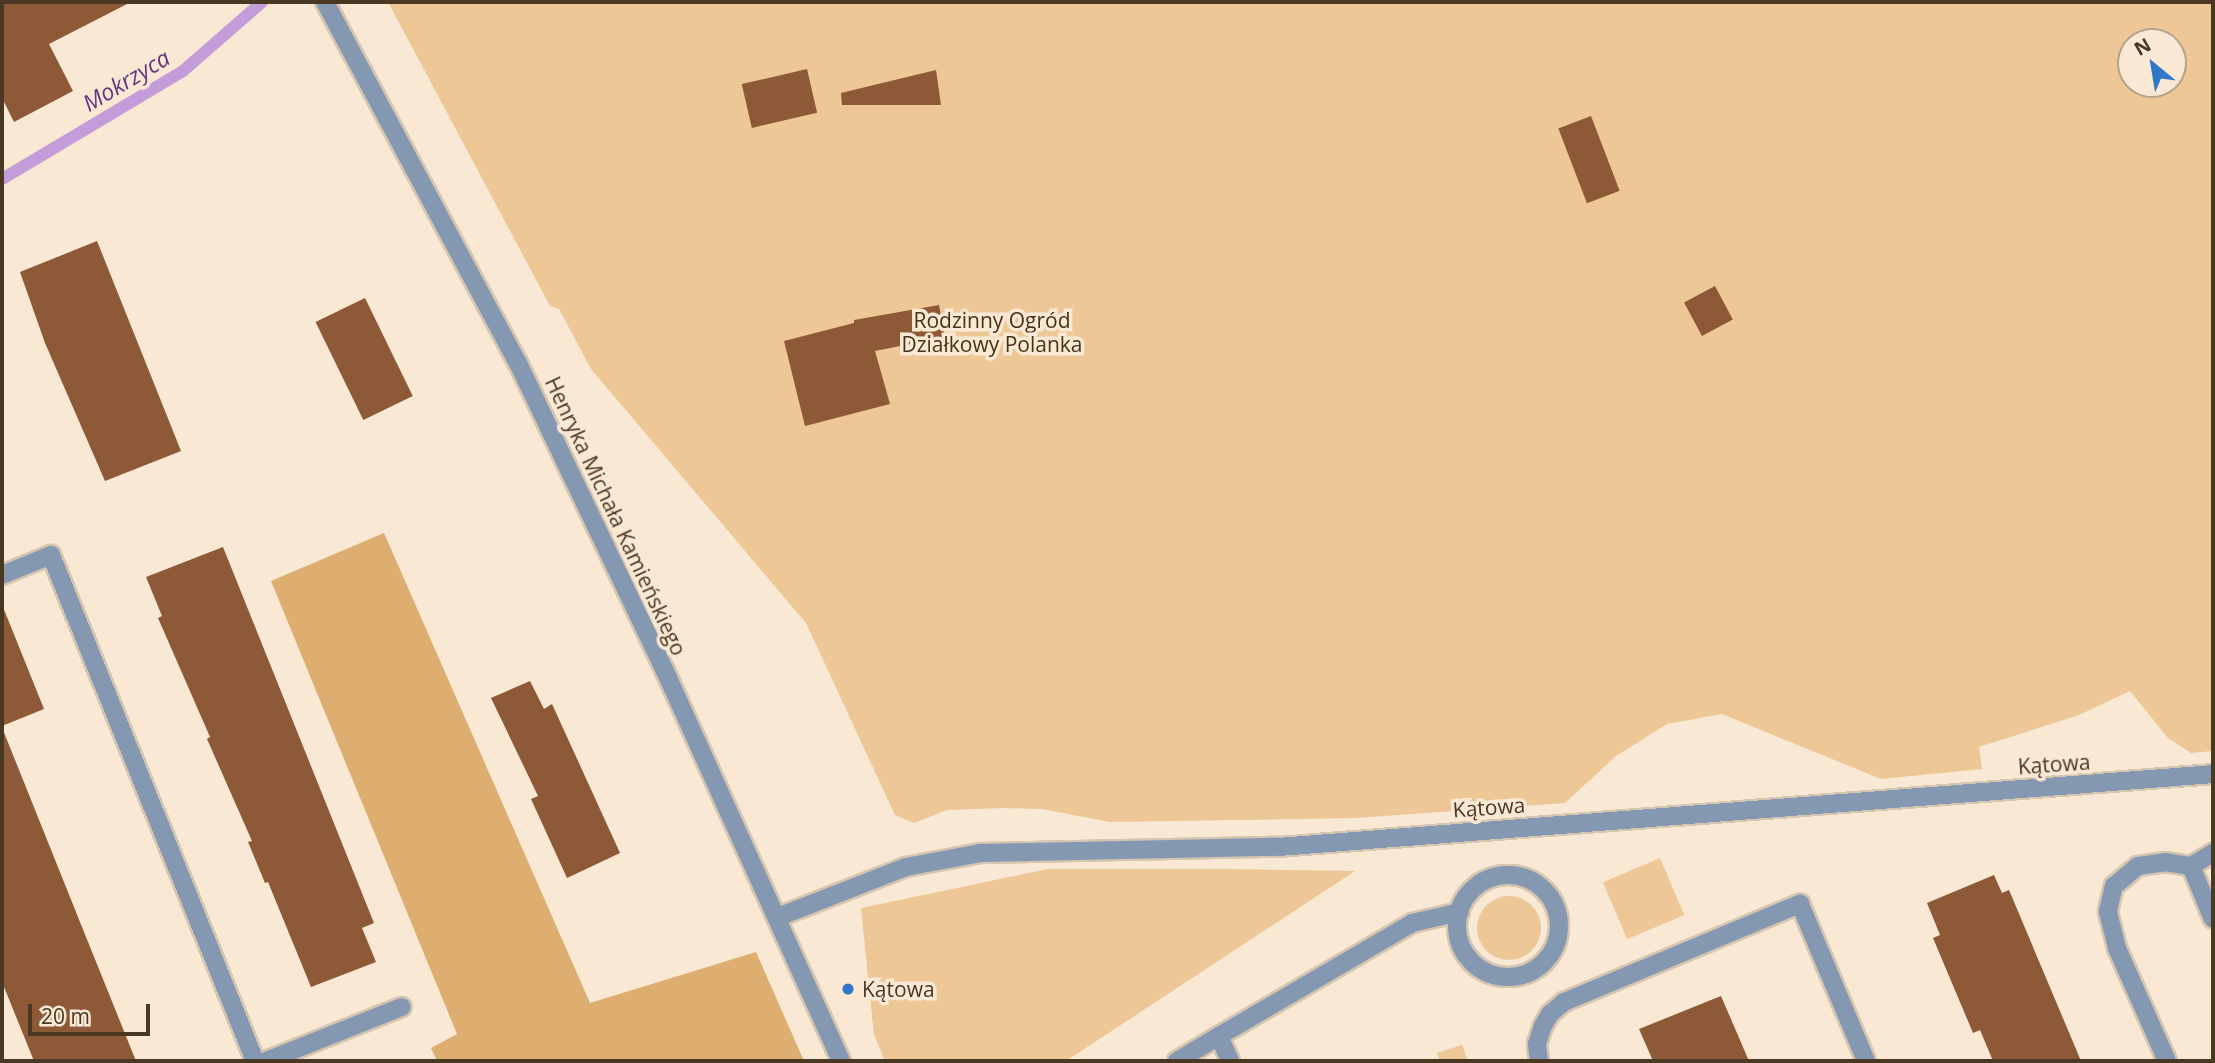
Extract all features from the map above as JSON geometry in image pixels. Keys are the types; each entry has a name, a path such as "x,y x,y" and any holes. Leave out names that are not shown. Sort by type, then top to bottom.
{"street":[{"name":"Henryka Michała Kamieńskiego","path":"325,2 518,363 778,917 841,1061"},
{"path":"2,575 51,555 255,1061"},
{"name":"Kątowa","path":"778,917 906,867 981,853 1278,846 2213,774"},
{"path":"2167,1061 2117,948 2108,911 2114,886 2138,866 2165,862 2191,866 2213,853"},
{"path":"2191,866 2213,919"},
{"path":"1177,1061 1412,923 1460,912 1471,891 1485,881 1517,876 1534,883 1547,893 1555,907 1559,923 1557,940 1550,956 1538,968 1506,978 1490,974 1475,966 1465,953 1458,938 1460,912"},
{"path":"1539,1061 1536,1044 1543,1026 1550,1014 1568,1000 1800,904 1866,1061"},
{"path":"266,1061 401,1007"},
{"path":"1219,1036 1230,1061"}],"green space":[{"name":"Rodzinny Ogród Działkowy Polanka","path":"388,2 2213,2 2213,751 2191,753 2168,738 2130,691 2079,715 1979,747 1982,769 1881,779 1722,714 1667,724 1616,756 1565,803 1357,818 1110,822 1042,809 1003,808 947,810 914,823 895,815 806,623 591,369 559,309 550,306"},
{"path":"1660,858 1684,915 1627,939 1603,882"},
{"path":"1048,869 1355,871 1066,1061 885,1061 874,1035 861,908"},
{"path":"1509,896 1527,902 1535,910 1541,928 1535,946 1527,954 1509,960 1491,954 1483,946 1477,928 1483,910 1491,902"},
{"path":"1462,1045 1468,1061 1440,1061 1437,1053"}],"shaded area":[{"path":"384,533 590,1003 756,952 804,1061 437,1061 431,1048 457,1034 271,581"}],"building":[{"path":"2,2 131,2 49,44 73,91 14,122 2,98"},
{"path":"807,69 817,113 752,128 742,84"},
{"path":"936,70 941,105 842,105 841,93"},
{"path":"1591,116 1620,191 1587,203 1558,129"},
{"path":"97,241 181,451 105,481 45,343 20,272"},
{"path":"1715,286 1733,320 1702,336 1684,302"},
{"path":"365,298 413,396 363,420 316,322"},
{"path":"939,305 945,337 875,351 890,404 805,426 784,341 854,323 854,320"},
{"path":"223,547 374,923 362,928 376,962 311,987 268,882 265,883 248,842 252,841 158,618 162,616 146,577"},
{"path":"2,608 44,709 2,726"},
{"path":"530,681 544,709 552,704 620,853 567,878 531,799 538,796 491,698"},
{"path":"3,730 136,1061 34,1061 2,982"},
{"path":"1994,875 2002,893 2009,890 2081,1061 1993,1061 1980,1030 1973,1033 1933,938 1940,935 1927,903"},
{"path":"1721,996 1749,1061 1653,1061 1639,1029"}],"waterway":[{"name":"Mokrzyca","path":"2,179 183,71 262,2"}],"place":[{"name":"Kątowa","path":"848,989"}]}
